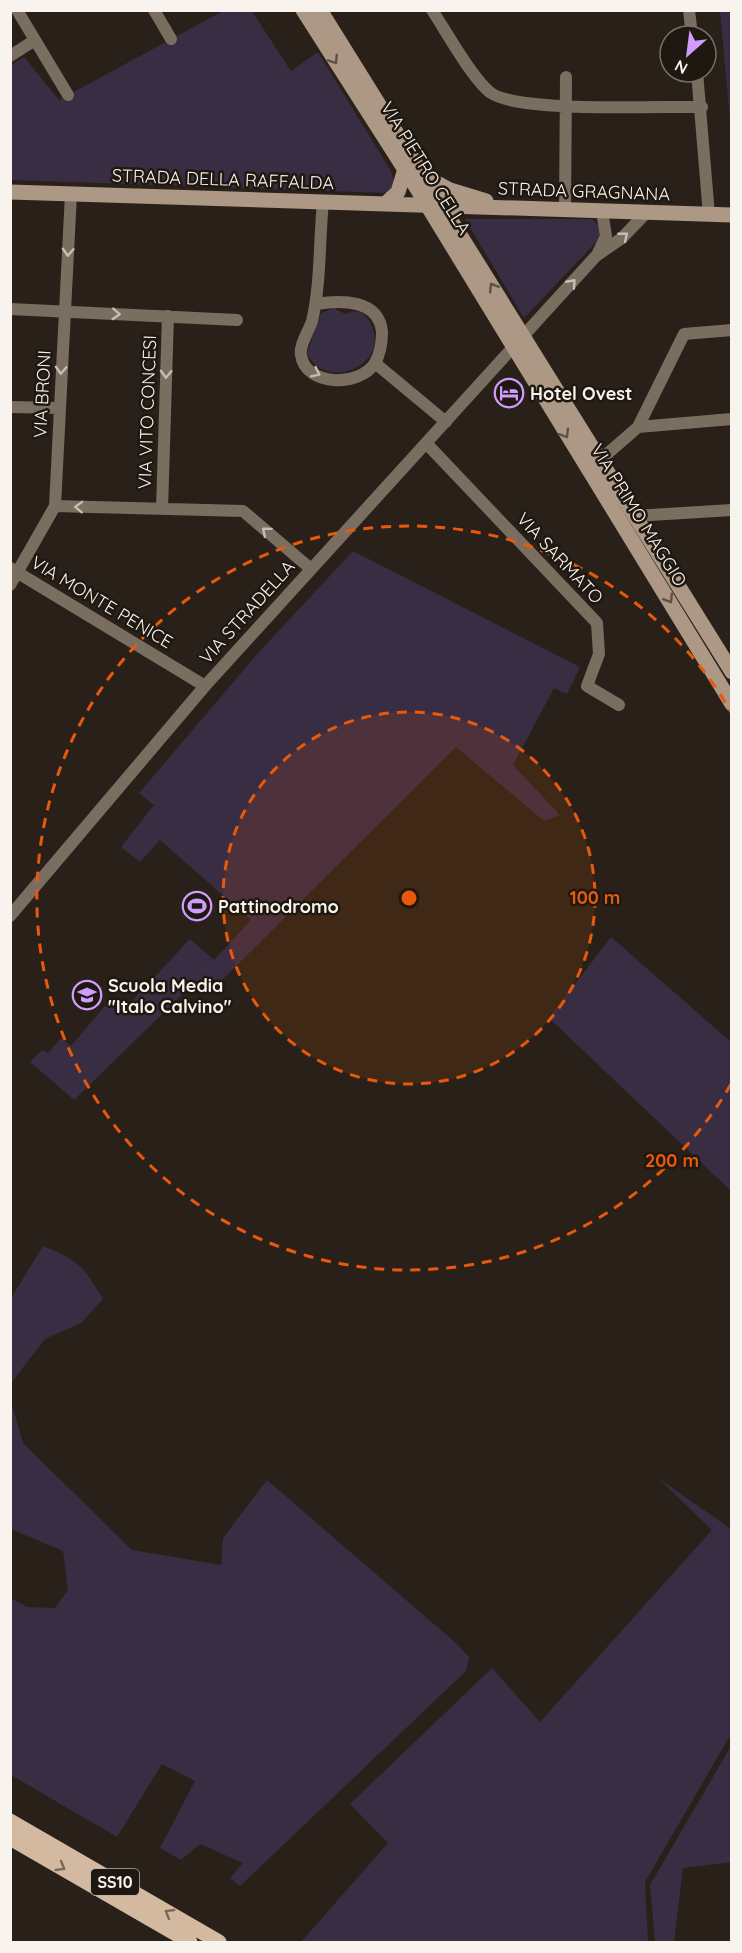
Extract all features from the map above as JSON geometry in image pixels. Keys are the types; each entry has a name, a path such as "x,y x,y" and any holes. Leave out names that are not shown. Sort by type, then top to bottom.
{"main road":[{"name":"VIA PIETRO CELLA","path":"303,10 405,169 435,206 519,342"},
{"name":"VIA PIETRO CELLA","path":"320,10 424,175 435,206"},
{"path":"385,204 398,192 405,169"},
{"path":"424,175 450,190 512,208"},
{"name":"STRADA DELLA RAFFALDA","path":"10,192 435,206"},
{"name":"STRADA GRAGNANA","path":"435,206 732,215"},
{"name":"VIA PRIMO MAGGIO","path":"519,342 600,460 732,672"},
{"name":"VIA PRIMO MAGGIO","path":"519,342 732,704"},
{"name":"SS10","path":"10,1821 219,1942"},
{"name":"SS10","path":"10,1838 190,1942"}],"street":[{"path":"17,10 68,95"},
{"path":"154,10 171,39"},
{"path":"432,10 484,87 512,101 567,106 702,107"},
{"path":"10,56 36,40"},
{"path":"565,210 566,77"},
{"path":"699,84 709,215"},
{"name":"VIA BRONI","path":"10,585 14,570 55,506 71,194"},
{"path":"316,304 356,303 375,312 381,325 382,336 375,363 368,372 346,381 334,380 310,371 303,365 300,353 316,304 323,202"},
{"path":"596,256 606,236 602,211"},
{"path":"596,256 622,238 648,212"},
{"name":"VIA STRADELLA","path":"10,915 205,686 596,256"},
{"path":"10,309 237,320"},
{"name":"VIA VITO CONCESI","path":"162,509 168,316"},
{"path":"600,460 638,427 684,334 732,330"},
{"path":"375,363 446,422"},
{"path":"10,407 60,408"},
{"path":"638,427 732,419"},
{"name":"VIA SARMATO","path":"426,443 597,623 598,654 587,686 619,705"},
{"path":"55,506 243,512 311,569"},
{"name":"VIA PRIMO MAGGIO","path":"634,516 732,510"},
{"name":"VIA MONTE PENICE","path":"14,570 205,686"}],"shaded area":[{"path":"251,10 291,71 318,52 391,171 394,183 388,193 11,180 11,65 24,57 59,100 223,11"},
{"path":"720,11 731,11 731,131"},
{"path":"465,219 592,219 600,228 599,239 524,318"},
{"path":"334,308 345,314 355,311 364,314 373,331 374,346 368,358 357,367 343,372 329,372 316,366 307,353 321,313"},
{"path":"353,551 580,667 567,694 554,688 513,765 560,815 544,821 456,747 207,995 194,983 74,1100 30,1062 42,1050 48,1053 61,1038 71,1046 109,1001 122,1012 190,939 214,960 251,920 160,840 140,862 121,847 154,805 139,793 259,652"},
{"path":"611,937 731,1042 731,1191 549,1018"},
{"path":"43,1246 79,1265 103,1299 81,1323 45,1339 11,1383 11,1298"},
{"path":"10,1398 23,1443 132,1550 221,1565 223,1538 267,1480 457,1644 469,1657 466,1671 240,1886 230,1878 243,1863 200,1844 181,1860 160,1848 195,1781 162,1764 117,1837 11,1775 11,1598 27,1607 55,1608 68,1590 63,1551 11,1529"},
{"path":"658,1478 731,1529 731,1734 645,1882 648,1942 301,1942 388,1843 350,1804 492,1668 540,1722 712,1530"},
{"path":"731,1746 731,1862 683,1868 674,1942 655,1942 650,1885"}],"place":[{"name":"Hotel Ovest","path":"509,393"},
{"name":"Pattinodromo","path":"197,906"},
{"name":"Scuola Media \"Italo Calvino\"","path":"87,995"}]}
